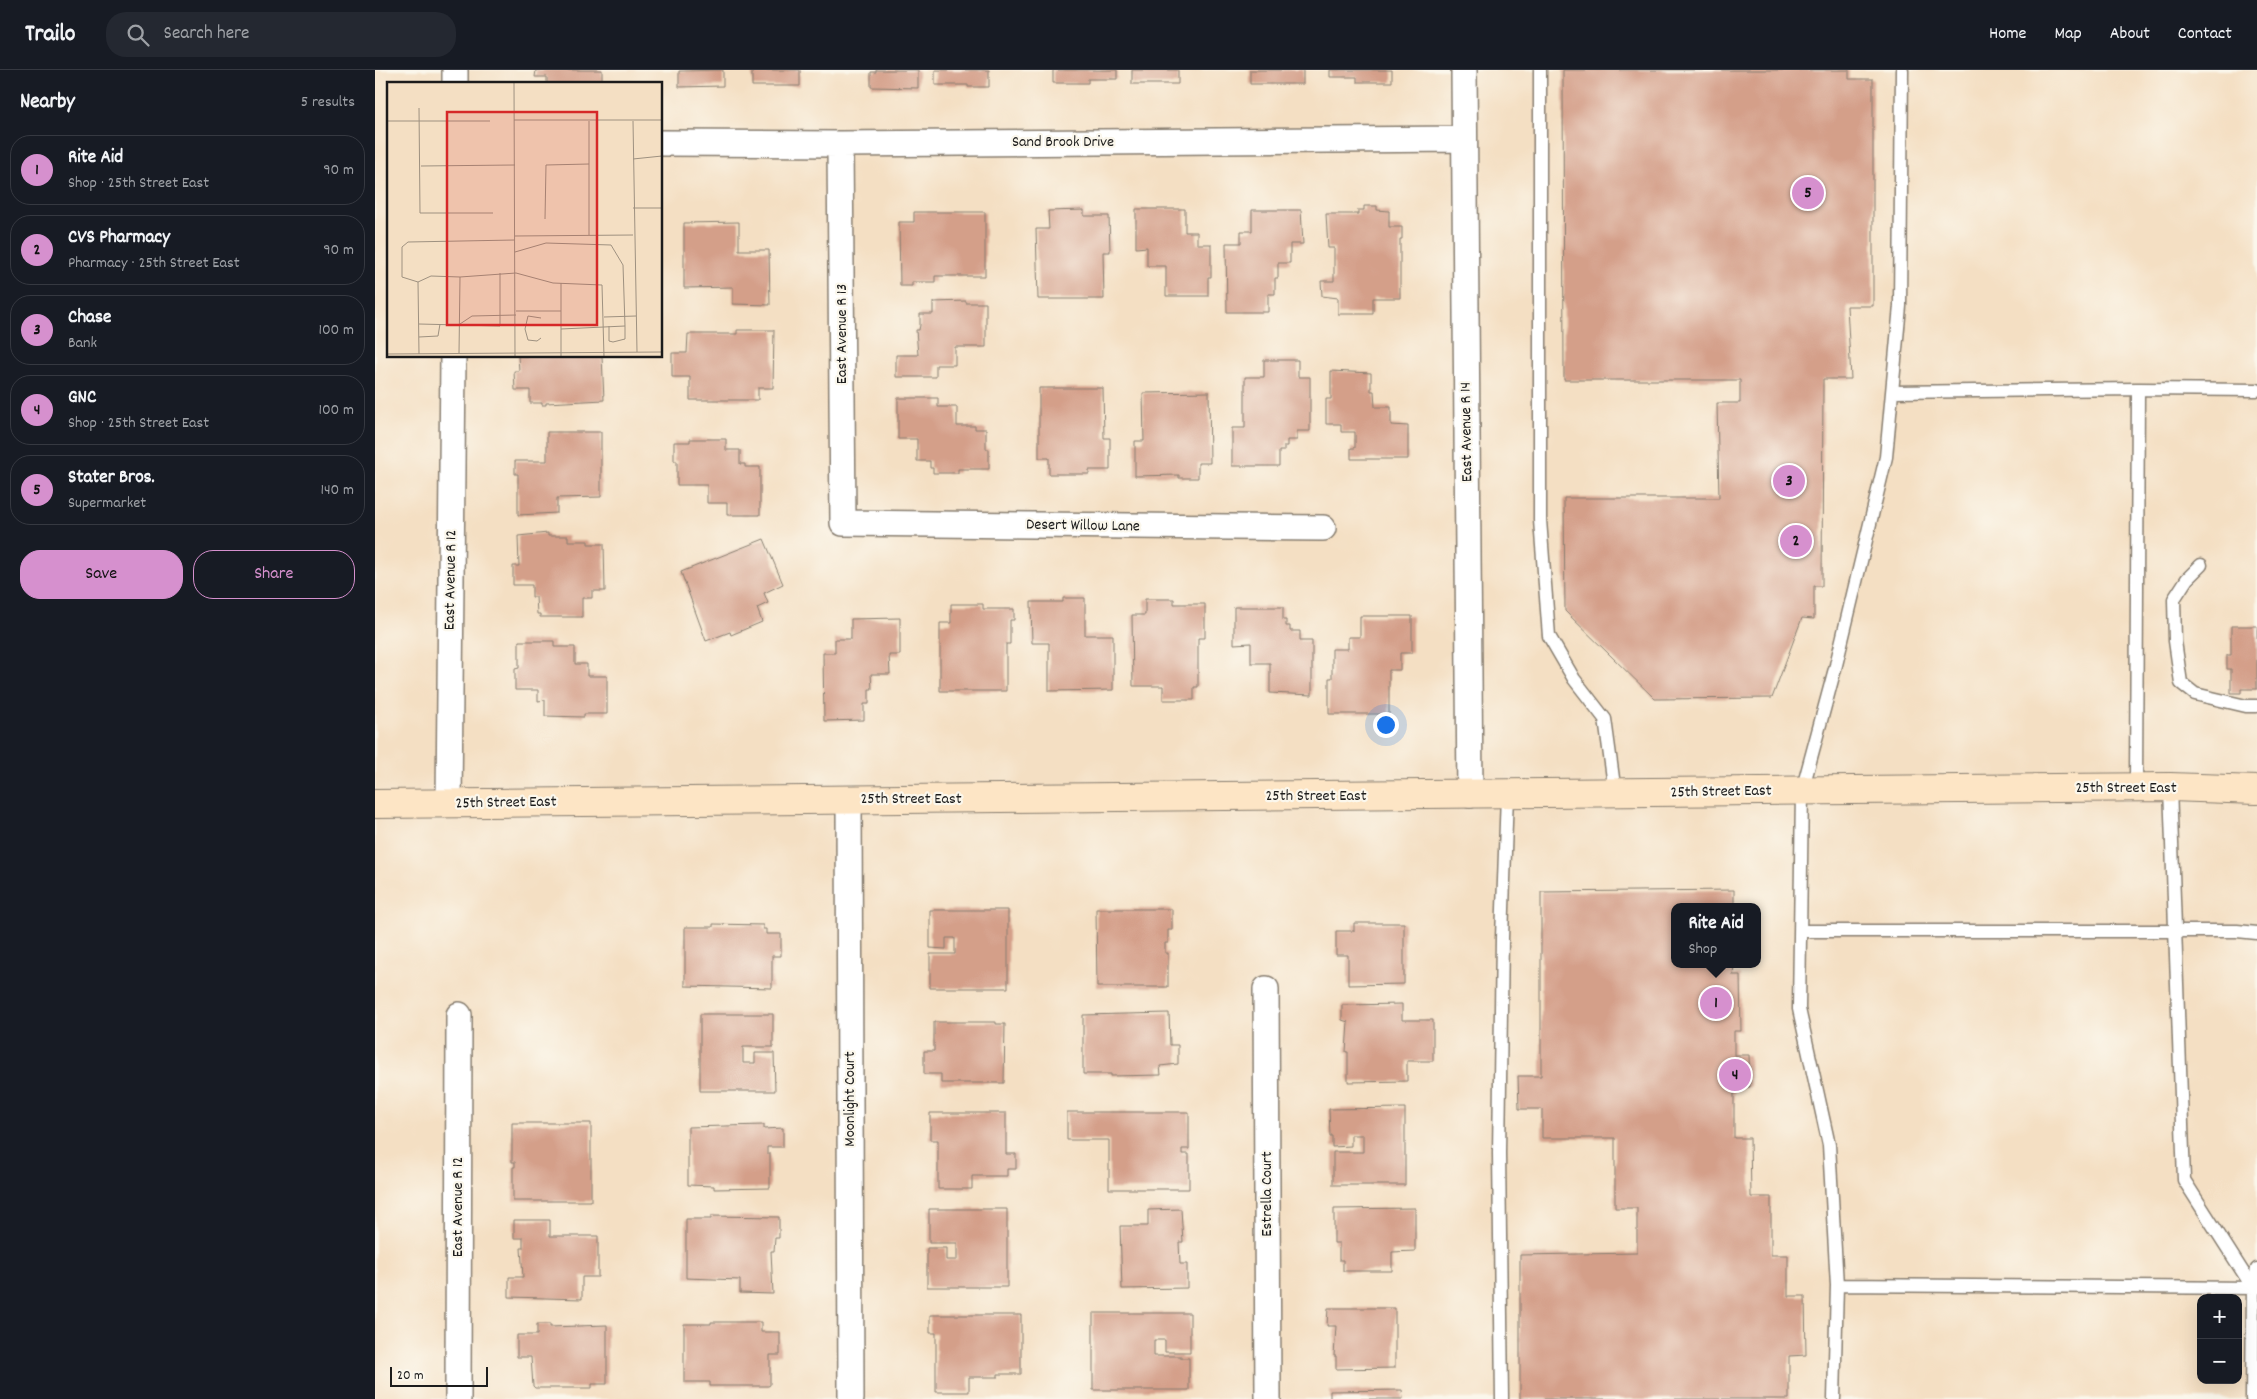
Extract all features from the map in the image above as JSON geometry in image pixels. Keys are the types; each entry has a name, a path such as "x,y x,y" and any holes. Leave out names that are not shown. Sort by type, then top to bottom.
{"main road":[{"name":"25th Street East","path":"375,804 2169,787 2257,790"}],"street":[{"name":"East Avenue R 14","path":"1464,70 1471,795"},
{"name":"Sand Brook Drive","path":"663,143 841,144 1464,140"},
{"name":"East Avenue R 13","path":"841,144 843,523"},
{"name":"East Avenue R 12","path":"449,804 453,358"},
{"name":"Desert Willow Lane","path":"843,523 1323,528"},
{"name":"Moonlight Court","path":"849,800 851,1399"},
{"name":"Estrella Court","path":"1266,989 1268,1399"},
{"name":"East Avenue R 12","path":"458,1399 459,1015"}],"lane":[{"path":"1540,70 1539,520 1549,636 1574,679 1605,719 1615,793"},
{"path":"1834,1399 1837,1285 1829,1145 1799,1009 1802,791 1836,665 1886,457 1900,306 1902,70"},
{"path":"1892,392 2138,389 2257,390"},
{"path":"2136,788 2138,389"},
{"path":"2201,565 2187,579 2174,598 2175,640 2181,683 2195,694 2246,706 2257,706"},
{"path":"2169,787 2184,1180 2255,1288"},
{"path":"1502,1399 1499,1153 1502,938 1507,794"},
{"path":"1800,931 2237,931 2257,933"},
{"path":"2252,1399 2257,1269"},
{"path":"1837,1285 2255,1288"}],"building":[{"path":"536,70 602,70 602,82 547,82 547,77 535,77"},
{"path":"723,70 723,86 679,87 679,71"},
{"path":"752,70 800,70 800,86 752,86"},
{"path":"876,70 918,70 918,88 871,87 871,72 876,72"},
{"path":"935,70 989,70 989,87 935,85"},
{"path":"1053,70 1117,70 1117,79 1088,79 1088,83 1053,83"},
{"path":"1132,70 1178,70 1178,84 1132,84"},
{"path":"1250,70 1303,70 1303,84 1250,84"},
{"path":"1330,70 1392,70 1392,82 1357,82 1357,77 1330,77"},
{"path":"1563,70 1849,70 1849,79 1873,79 1873,306 1847,306 1851,379 1823,379 1822,586 1814,586 1814,619 1802,618 1772,698 1655,699 1565,611 1564,498 1719,498 1717,403 1740,403 1740,380 1564,380"},
{"path":"1364,206 1377,206 1377,210 1389,211 1389,227 1402,227 1402,239 1400,239 1400,298 1373,298 1373,314 1338,314 1338,298 1322,296 1321,281 1334,281 1334,248 1328,248 1326,214 1358,214 1358,210 1364,210"},
{"path":"1136,209 1185,209 1185,232 1197,232 1197,244 1211,244 1211,277 1208,277 1208,296 1166,296 1166,266 1147,266 1147,247 1136,248"},
{"path":"1084,210 1084,216 1109,216 1110,252 1103,252 1104,299 1038,299 1036,229 1049,229 1048,211"},
{"path":"1252,210 1301,210 1303,244 1290,244 1290,263 1278,263 1278,278 1275,278 1275,294 1268,294 1268,312 1227,312 1226,243 1241,243 1241,231 1252,231"},
{"path":"914,212 985,212 985,276 935,276 935,282 912,282 912,286 900,286 899,222 914,222"},
{"path":"739,222 739,250 769,250 770,305 733,304 733,287 684,288 684,223"},
{"path":"966,301 966,303 986,303 986,347 955,347 955,365 936,365 936,377 896,377 896,355 918,355 916,330 919,330 920,314 933,314 933,302"},
{"path":"737,330 774,330 773,388 758,388 758,400 690,400 690,377 672,377 672,353 687,353 688,334 737,334"},
{"path":"518,358 602,358 604,400 546,403 546,405 530,403 530,390 515,390 514,371 519,371"},
{"path":"1264,360 1298,360 1298,377 1310,377 1310,431 1297,431 1297,440 1287,440 1287,446 1284,446 1284,451 1279,451 1279,466 1232,466 1232,428 1245,428 1245,377 1264,377"},
{"path":"1331,371 1371,373 1371,391 1374,391 1375,407 1391,407 1391,425 1408,426 1408,459 1351,459 1351,448 1355,448 1355,432 1341,432 1341,424 1326,424 1326,399 1331,399"},
{"path":"1039,388 1103,388 1104,438 1110,438 1110,470 1089,470 1089,474 1049,474 1049,458 1039,458"},
{"path":"1209,392 1210,463 1198,463 1198,478 1179,478 1179,475 1135,476 1135,441 1144,441 1143,393"},
{"path":"898,398 938,398 938,407 957,407 957,426 975,426 975,429 986,429 989,469 958,469 958,473 933,473 933,468 930,468 930,461 917,461 917,439 898,439"},
{"path":"547,432 601,432 601,497 557,498 557,513 518,515 518,474 515,474 515,461 547,461"},
{"path":"690,439 726,439 726,450 740,450 740,464 745,464 745,467 760,467 760,515 727,515 727,503 707,503 707,485 677,485 677,461 674,461 674,442 690,442"},
{"path":"548,533 548,536 568,536 568,541 588,541 588,544 604,544 605,591 592,591 592,598 582,598 582,617 540,617 540,614 537,614 536,597 532,597 532,585 513,585 513,566 519,566 518,536"},
{"path":"764,539 783,584 764,593 768,603 757,608 762,622 731,635 730,632 706,641 681,572"},
{"path":"1063,598 1085,598 1085,635 1113,635 1113,690 1049,691 1049,643 1032,643 1031,602 1063,602"},
{"path":"1145,599 1174,599 1174,604 1205,604 1205,638 1198,638 1198,687 1194,687 1194,700 1163,700 1163,686 1133,686 1132,615 1145,615"},
{"path":"951,604 983,604 983,609 1014,609 1014,620 1010,620 1010,644 1006,644 1006,691 940,691 940,623 951,623"},
{"path":"1234,607 1283,607 1283,620 1286,620 1286,626 1290,626 1290,631 1300,631 1300,641 1312,641 1312,695 1270,693 1270,663 1251,663 1251,643 1234,644"},
{"path":"1360,616 1412,616 1412,653 1400,653 1400,670 1389,670 1389,714 1329,714 1329,678 1332,678 1332,649 1348,649 1348,637 1360,637"},
{"path":"900,618 900,655 889,655 890,674 871,674 872,689 869,689 869,704 864,704 864,720 824,721 823,653 835,653 835,639 851,639 851,619"},
{"path":"2231,626 2257,626 2257,689 2241,689 2241,693 2231,693 2231,669 2227,669 2227,655 2231,655"},
{"path":"519,641 554,641 554,647 575,647 575,664 587,664 587,676 607,676 607,714 584,714 584,717 545,716 545,700 538,701 538,690 515,690 515,669 519,668"},
{"path":"1734,890 1734,903 1671,903 1671,968 1734,968 1733,975 1740,975 1741,1031 1734,1031 1734,1055 1749,1055 1750,1087 1734,1087 1734,1138 1750,1138 1751,1197 1771,1197 1771,1255 1788,1255 1788,1296 1805,1296 1806,1355 1789,1356 1789,1399 1520,1399 1520,1255 1637,1253 1637,1208 1615,1208 1615,1138 1542,1138 1542,1109 1519,1109 1518,1076 1541,1076 1541,892"},
{"path":"1096,909 1172,909 1172,930 1168,930 1168,943 1165,943 1165,953 1168,953 1168,987 1097,987"},
{"path":"930,910 1008,910 1008,988 930,988 930,954 955,954 955,938 946,938 946,949 930,948"},
{"path":"1354,923 1404,923 1404,984 1348,985 1348,955 1336,955 1336,931 1354,931"},
{"path":"713,924 763,925 763,929 766,929 766,934 781,934 781,956 772,956 772,988 685,986 685,927 713,927"},
{"path":"1402,1004 1402,1020 1433,1020 1433,1061 1407,1061 1407,1081 1348,1082 1348,1052 1346,1052 1348,1022 1342,1020 1342,1005"},
{"path":"1169,1013 1170,1045 1178,1045 1178,1064 1160,1066 1161,1075 1111,1076 1111,1074 1083,1074 1083,1015"},
{"path":"700,1014 773,1014 773,1047 743,1047 743,1063 755,1063 755,1053 774,1053 775,1091 700,1091"},
{"path":"934,1022 996,1022 996,1024 1005,1024 1004,1083 941,1083 941,1074 924,1074 924,1051 934,1051"},
{"path":"1405,1108 1405,1185 1333,1185 1333,1152 1363,1152 1363,1135 1351,1135 1351,1146 1332,1147 1329,1109"},
{"path":"1067,1112 1189,1112 1189,1149 1182,1149 1182,1154 1189,1154 1189,1189 1109,1189 1109,1140 1067,1140"},
{"path":"930,1113 1006,1113 1006,1154 1016,1154 1016,1169 1007,1169 1007,1176 972,1176 972,1189 938,1189 938,1140 930,1140"},
{"path":"512,1123 591,1123 591,1201 513,1201 513,1167 515,1167 515,1162 512,1162"},
{"path":"764,1125 764,1129 783,1128 783,1147 767,1147 767,1154 770,1154 770,1188 714,1189 714,1186 688,1185 688,1127"},
{"path":"1415,1208 1415,1251 1392,1252 1392,1271 1343,1271 1343,1260 1339,1260 1339,1243 1334,1243 1334,1209"},
{"path":"929,1209 1007,1209 1007,1287 927,1287 927,1248 946,1248 946,1260 957,1260 957,1243 929,1243"},
{"path":"1181,1209 1183,1242 1179,1242 1180,1264 1187,1264 1187,1288 1122,1289 1120,1226 1148,1226 1148,1210"},
{"path":"711,1216 779,1217 779,1238 775,1238 774,1251 771,1251 773,1294 740,1293 740,1280 686,1278 686,1219 711,1219"},
{"path":"514,1220 550,1220 550,1236 598,1236 598,1277 582,1277 582,1299 509,1297 509,1277 523,1277 521,1248 523,1248 523,1238 514,1238"},
{"path":"1328,1308 1395,1308 1395,1368 1336,1369 1336,1356 1334,1356 1336,1326 1327,1326"},
{"path":"1093,1313 1190,1313 1190,1352 1165,1352 1165,1340 1154,1340 1154,1356 1181,1356 1181,1358 1189,1358 1189,1390 1093,1390"},
{"path":"930,1315 1021,1315 1021,1374 998,1374 998,1377 969,1377 969,1392 936,1392 936,1333 930,1333"},
{"path":"711,1322 761,1322 761,1332 780,1332 780,1355 770,1355 770,1385 710,1386 710,1382 684,1382 684,1324 711,1324"},
{"path":"537,1324 550,1324 550,1327 607,1325 607,1384 592,1384 592,1388 535,1388 533,1386 531,1357 517,1357 517,1335 537,1335"},
{"path":"1402,1390 1403,1399 1330,1399 1330,1391"}],"place":[{"name":"Stater Bros.","path":"1808,193"},
{"name":"Chase","path":"1789,481"},
{"name":"CVS Pharmacy","path":"1796,541"},
{"name":"Rite Aid","path":"1716,1003"},
{"name":"GNC","path":"1735,1075"}]}
